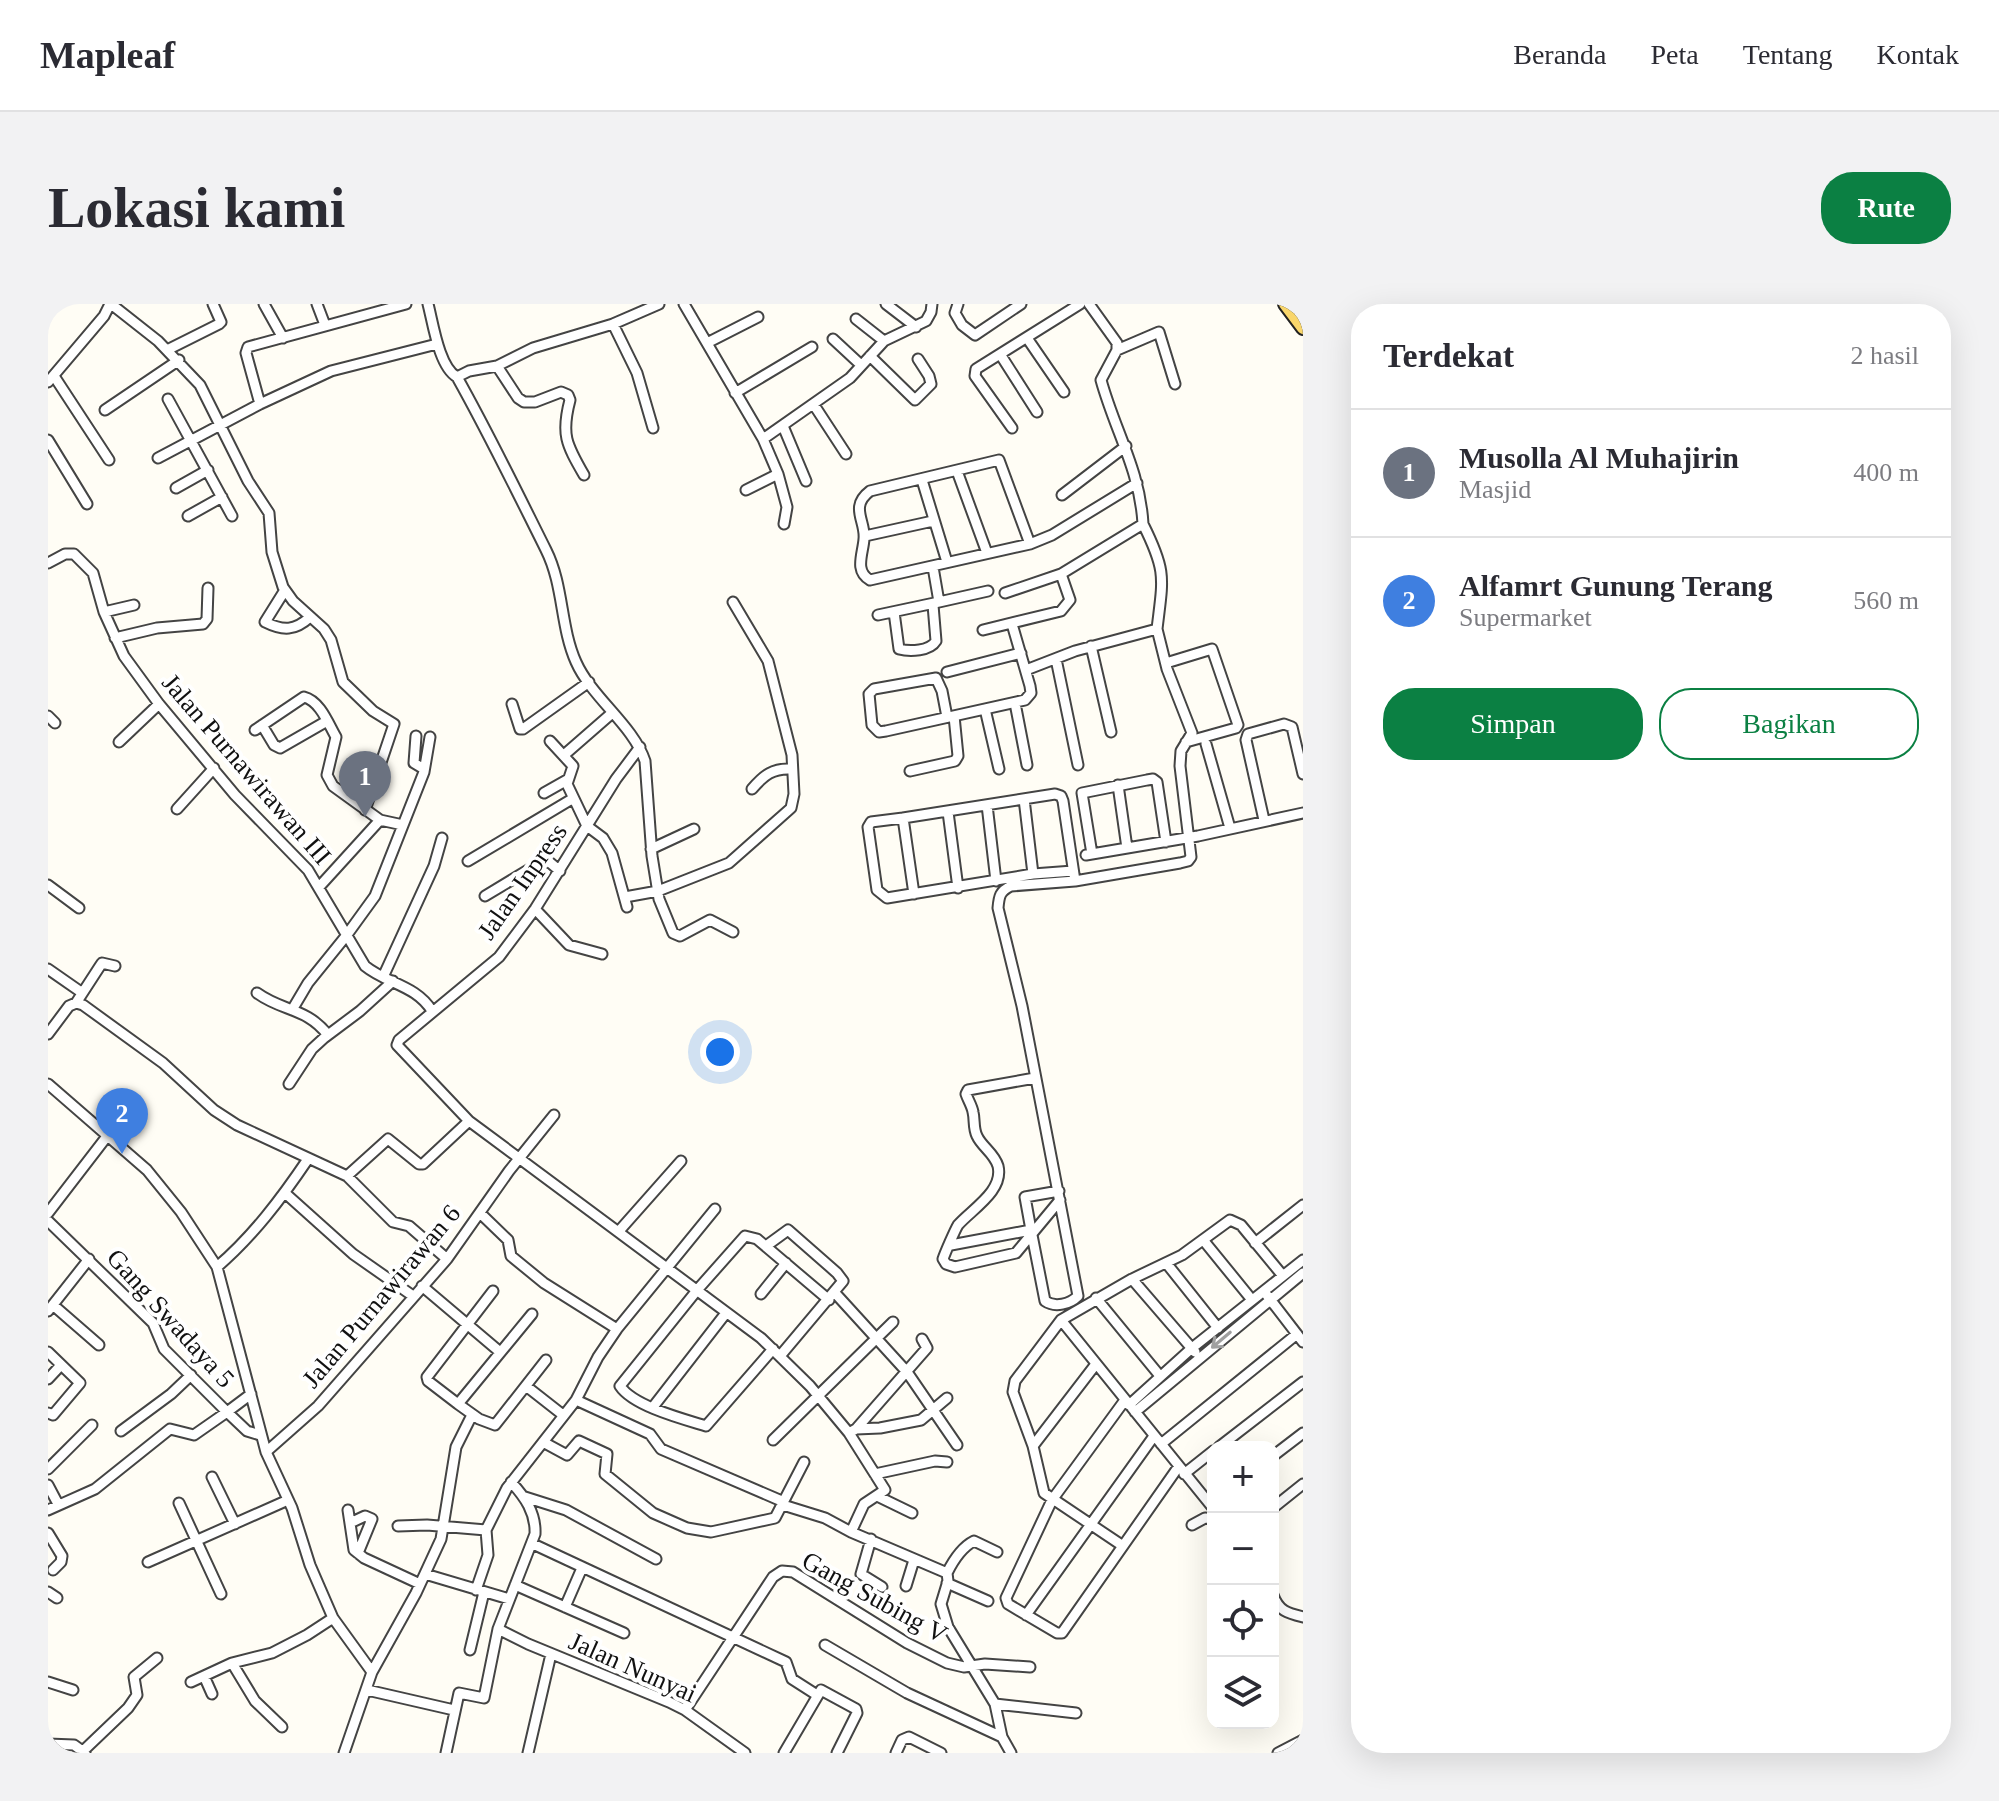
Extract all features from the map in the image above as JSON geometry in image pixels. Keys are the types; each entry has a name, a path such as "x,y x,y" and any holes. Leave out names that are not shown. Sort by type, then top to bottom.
{"main road":[{"path":"1285,304 1303,328"}],"street":[{"path":"109,460 51,379 104,316 110,304 179,360 200,385 233,452 269,513 272,552 278,577 285,590 331,640 343,682 395,726 365,810"},
{"path":"167,350 219,324 221,322 213,304"},
{"path":"264,304 283,338"},
{"path":"317,304 325,325"},
{"path":"260,404 246,353 248,347 406,304"},
{"path":"428,304 437,344 450,373 457,377 495,446 546,550 561,591 567,639 578,666 611,714 640,747 648,788 651,849 658,891 675,935 689,932 710,920 733,932"},
{"path":"457,377 469,371 497,366 533,348 613,324 659,304"},
{"path":"684,304 763,439 778,474 787,507 784,524"},
{"path":"886,304 916,327"},
{"path":"763,439 850,378 884,341 916,327 929,317 932,304"},
{"path":"958,304 955,313 962,325 975,335 1021,304"},
{"path":"1012,428 975,374 978,367 1080,304"},
{"path":"1059,1195 1025,1197 1045,1301 1058,1305 1078,1296 1059,1195 1035,1078 1019,992 998,908 999,897 1003,890 1011,886 1188,861 1192,853 1180,766 1181,751 1190,738 1191,729 1166,663 1157,629 1163,574 1143,524 1137,483 1101,380 1117,350 1117,343 1089,304"},
{"path":"707,343 758,317"},
{"path":"856,319 884,341"},
{"path":"613,324 637,373 653,428"},
{"path":"1117,350 1159,332 1175,384"},
{"path":"1027,338 1064,392"},
{"path":"833,339 861,365"},
{"path":"158,458 260,404 331,371 437,344"},
{"path":"735,393 812,347"},
{"path":"1000,354 1037,412"},
{"path":"870,356 915,400 931,384 918,359"},
{"path":"105,410 179,360"},
{"path":"497,366 518,398 524,402 535,402 561,392 568,395 567,445 584,475"},
{"path":"168,399 232,516"},
{"path":"814,405 846,454"},
{"path":"783,426 806,481"},
{"path":"48,440 87,504"},
{"path":"1062,495 1126,446"},
{"path":"1030,544 1001,461 866,493 859,513 865,536 860,566 867,579 1030,544 1052,535 1137,483"},
{"path":"176,488 208,470"},
{"path":"957,471 987,553"},
{"path":"746,490 778,474"},
{"path":"922,480 947,562"},
{"path":"188,516 222,497"},
{"path":"865,536 933,521"},
{"path":"1005,593 1061,574 1143,524"},
{"name":"Jalan Purnawirawan III","path":"48,563 65,554 74,554 81,559 97,581 104,612 124,656 159,704 235,795 308,870 365,966 411,989 432,1011"},
{"path":"894,612 899,649 930,648 936,641 933,567"},
{"path":"983,630 1066,608 1070,596 1061,574"},
{"path":"115,638 157,628 203,624 207,619 208,588"},
{"path":"285,590 265,622 282,630 300,626 310,617"},
{"path":"878,615 988,591"},
{"path":"567,780 572,799 587,826 603,838 612,853 626,902 729,863 791,808 794,794 792,755 768,661 733,602"},
{"path":"104,612 134,605"},
{"path":"910,771 955,761 958,756 951,716 936,678 874,689 869,694 872,725 879,732 951,716 1015,703 1025,700 1031,693 1012,624"},
{"path":"1026,670 1091,646 1157,629"},
{"path":"1091,646 1111,732"},
{"path":"1166,663 1212,649 1238,725 1186,742"},
{"path":"947,672 1021,653"},
{"path":"1056,659 1078,765"},
{"path":"512,704 520,729 523,729 589,682"},
{"path":"327,721 280,748 258,728 306,696 316,704 327,721 336,737 327,775 333,786 380,820 403,825"},
{"path":"1015,703 1027,765"},
{"path":"119,742 159,704"},
{"path":"985,709 999,769"},
{"path":"564,755 611,714"},
{"path":"1264,820 1246,740 1248,734 1284,724 1292,727 1303,774"},
{"path":"416,736 414,763 424,769"},
{"path":"292,1010 308,983 375,896 424,769 430,737"},
{"path":"544,793 567,780 573,767 550,741"},
{"path":"1206,744 1230,828"},
{"name":"Jalan Inpress","path":"640,747 535,909 499,957 432,1011 397,1045 469,1121 698,1289 777,1352 852,1431 875,1474"},
{"path":"177,809 214,768"},
{"path":"752,789 776,768 791,769"},
{"path":"1166,842 1156,781 1082,793 1089,854 1166,842 1188,838 1303,813"},
{"path":"1118,785 1127,848"},
{"path":"1055,794 1061,796 1074,876 1033,874 887,898 880,894 876,884 868,832 871,822 1055,794"},
{"path":"468,861 572,799"},
{"path":"1024,799 1033,874"},
{"path":"987,805 996,881"},
{"path":"948,812 958,888"},
{"path":"903,818 914,894"},
{"path":"319,887 380,820"},
{"path":"651,849 694,829"},
{"path":"289,1084 312,1049 360,1011 388,979 434,866 442,838"},
{"path":"485,896 538,864 548,861 560,871"},
{"path":"48,885 79,908"},
{"path":"535,909 569,945 602,954"},
{"path":"76,1003 102,963 115,966"},
{"path":"48,969 81,992"},
{"path":"257,993 277,1005 310,1016 328,1035"},
{"path":"48,1034 69,1006 76,1003 83,1005 146,1049 214,1110 237,1125 347,1176 393,1222 409,1226 447,1259"},
{"path":"1035,1078 968,1090 966,1094 973,1110 974,1128 978,1139 992,1153 998,1166 999,1179 984,1200 958,1225 943,1259 946,1264 955,1267 1016,1253 1059,1195"},
{"path":"48,1084 147,1170 181,1212 217,1267 266,1452 288,1500 310,1565 333,1618 372,1672"},
{"name":"Jalan Purnawirawan 6","path":"266,1452 318,1406 447,1259 554,1115"},
{"path":"347,1176 388,1139 423,1164 469,1121"},
{"path":"48,1213 108,1135"},
{"path":"217,1267 252,1233 308,1159"},
{"path":"619,1231 681,1161"},
{"path":"48,1191 58,1197"},
{"path":"285,1193 353,1254 413,1296"},
{"path":"1255,1243 1303,1205"},
{"path":"470,1650 488,1555 486,1530 511,1482 576,1400 598,1357 617,1329 715,1209"},
{"path":"480,1213 508,1240 511,1256 544,1283 617,1329"},
{"path":"1123,1546 1044,1493 1033,1446 1013,1387 1035,1352 1061,1320 1096,1298 1167,1264 1230,1220 1236,1220 1283,1276"},
{"name":"Gang Swadaya 5","path":"48,1221 153,1323 164,1349 247,1431 260,1435"},
{"path":"766,1246 785,1230 843,1281 832,1297 706,1426 653,1407 624,1392 621,1383 698,1289 745,1236 752,1236 832,1297 878,1338 907,1372 957,1445"},
{"path":"951,1245 1031,1233"},
{"path":"1204,1241 1252,1300"},
{"path":"89,1259 50,1308 99,1345"},
{"path":"1130,1406 1200,1358 1303,1260"},
{"path":"761,1294 786,1263"},
{"path":"1167,1264 1218,1328"},
{"path":"1207,1455 1182,1470 1123,1546 1062,1633 1009,1606 1006,1598 1052,1500 1130,1406 1192,1348 1252,1300 1267,1295 1303,1273"},
{"path":"1132,1279 1200,1358"},
{"path":"422,1286 500,1352"},
{"path":"493,1291 427,1377 428,1381 472,1415 494,1425 546,1360"},
{"path":"1026,1615 1091,1523 1157,1440 1300,1338 1267,1295"},
{"path":"1096,1298 1160,1376"},
{"path":"653,1407 726,1313"},
{"path":"458,1404 532,1314"},
{"path":"1061,1320 1207,1499"},
{"path":"773,1440 893,1322"},
{"path":"852,1431 927,1348 922,1339"},
{"path":"48,1352 80,1383 53,1415 48,1413"},
{"path":"1033,1446 1096,1364"},
{"path":"48,1379 61,1365"},
{"path":"121,1431 191,1375"},
{"path":"1227,1441 1303,1382"},
{"path":"526,1386 563,1415"},
{"path":"48,1510 95,1489 170,1429 194,1435 251,1394"},
{"path":"852,1431 921,1420 947,1398"},
{"path":"576,1400 650,1434 661,1449 871,1539 988,1601"},
{"path":"347,1752 372,1672 423,1579 441,1539 456,1447 472,1415"},
{"path":"48,1469 92,1425"},
{"path":"1279,1451 1303,1433"},
{"path":"543,1442 565,1455 579,1441 607,1454 604,1469 609,1478 653,1513 687,1528 711,1532 775,1518 804,1462"},
{"path":"851,1532 864,1504 885,1490 875,1474 935,1461 947,1462"},
{"path":"212,1477 235,1524"},
{"path":"446,1753 460,1693 484,1698 498,1629 533,1544 536,1524 525,1497 511,1482"},
{"path":"1279,1503 1303,1484"},
{"path":"48,1485 58,1504"},
{"path":"877,1496 912,1513"},
{"path":"525,1497 566,1510 656,1559"},
{"path":"148,1562 288,1500"},
{"path":"179,1503 221,1594"},
{"path":"348,1510 353,1548 358,1553 423,1579 509,1599"},
{"path":"350,1523 365,1516 372,1519 358,1553"},
{"path":"1192,1525 1207,1518"},
{"path":"398,1526 442,1525 486,1530"},
{"path":"48,1533 62,1556 61,1562 53,1570"},
{"path":"871,1539 861,1574 882,1587"},
{"path":"997,1552 970,1542 954,1560 941,1604 944,1617 995,1704 1002,1737 1011,1753"},
{"path":"533,1544 786,1662 792,1679 817,1695"},
{"path":"906,1586 914,1560"},
{"path":"565,1607 582,1568"},
{"name":"Gang Subing V","path":"685,1710 773,1577 782,1571 793,1572 907,1643 947,1663 1030,1667"},
{"path":"515,1585 624,1633"},
{"path":"1279,1608 1303,1617"},
{"path":"191,1682 232,1663 272,1653 333,1618"},
{"name":"Jalan Nunyai","path":"498,1629 685,1710 745,1753"},
{"path":"825,1645 907,1693 1002,1737"},
{"path":"528,1753 551,1654"},
{"path":"48,1744 74,1745 84,1752 128,1708 137,1695 134,1677 157,1658"},
{"path":"232,1663 255,1701 282,1727"},
{"path":"204,1676 212,1694"},
{"path":"48,1682 73,1690"},
{"path":"367,1690 454,1710"},
{"path":"784,1753 821,1690 856,1709 857,1713 837,1753"},
{"path":"995,1704 1076,1713"},
{"path":"896,1753 906,1738 941,1753"},
{"path":"1278,1753 1303,1740"}],"place":[{"name":"Musolla Al Muhajirin","path":"365,817"},
{"name":"Alfamrt Gunung Terang","path":"122,1154"}]}
